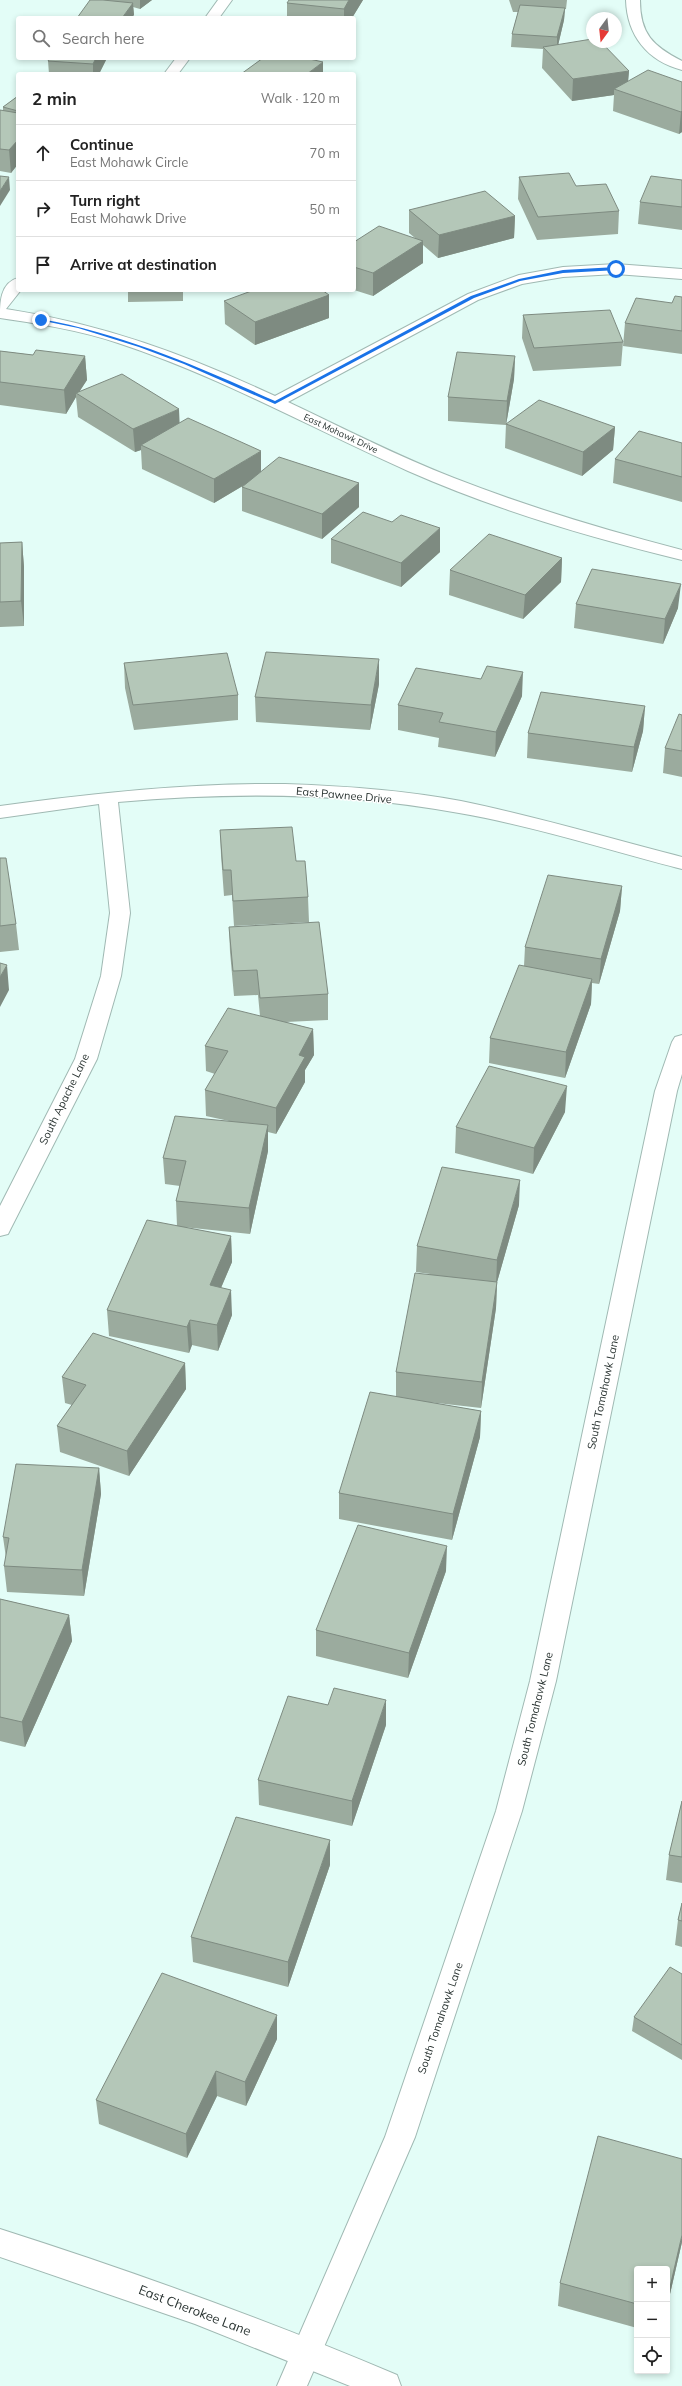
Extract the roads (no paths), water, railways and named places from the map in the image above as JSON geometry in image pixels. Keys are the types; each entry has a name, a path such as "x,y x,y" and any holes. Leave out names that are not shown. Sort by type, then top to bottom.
{"street":[{"path":"214,16 226,0"},
{"path":"633,0 633,21 644,41 664,57 682,66"},
{"path":"172,72 182,60"},
{"path":"275,403 472,297 519,280 563,272 616,269 682,274"},
{"path":"0,307 16,286"},
{"name":"East Mohawk Drive","path":"0,313 79,327 141,346 185,363 416,468 502,502 605,536 682,555"},
{"name":"East Pawnee Drive","path":"0,812 108,797 212,789 286,790 367,795 459,807 682,863"},
{"name":"South Apache Lane","path":"0,1228 86,1059 111,976 120,913 108,797"},
{"name":"South Tomahawk Lane","path":"292,2386 400,2137 509,1811 544,1681 666,1091 682,1042"},
{"name":"East Cherokee Lane","path":"0,2243 102,2275 308,2352 386,2386"}]}
